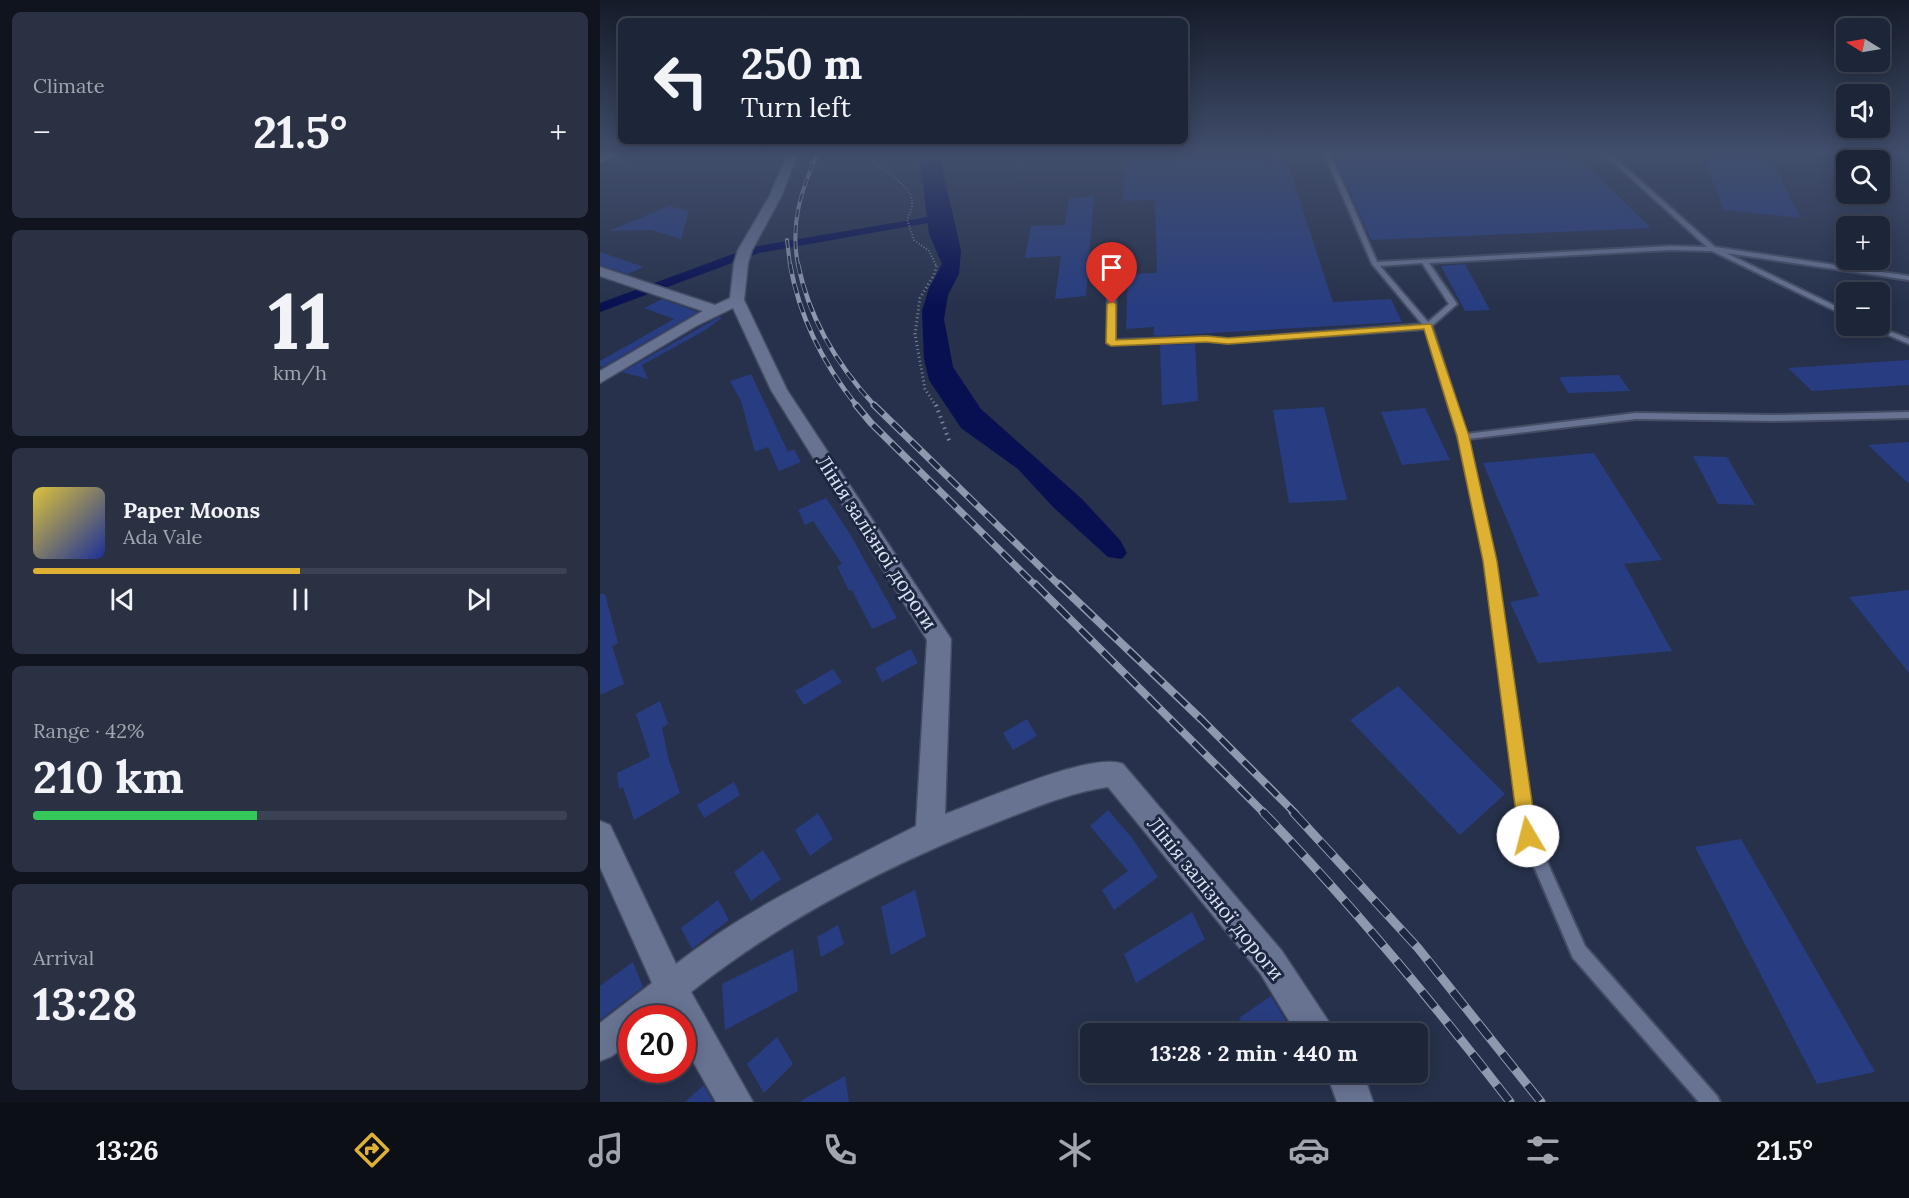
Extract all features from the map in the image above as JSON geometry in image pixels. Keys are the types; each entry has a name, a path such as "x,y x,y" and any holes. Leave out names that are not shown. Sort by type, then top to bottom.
{"street":[{"path":"600,378 726,305 743,256 771,204"},
{"path":"600,271 652,290 726,305"},
{"name":"Лінія залізної дороги","path":"726,305 939,639 930,834 1079,778 1114,773 1271,962 1310,1023"},
{"path":"650,1005 723,947 796,903 930,834"},
{"path":"600,835 671,989 735,1102"},
{"path":"600,1044 618,1030"},
{"path":"1350,1083 1355,1102"}],"lane":[{"path":"1349,204 1375,264 1428,326 1463,436 1490,561 1528,836 1579,952 1711,1102"},
{"path":"1663,204 1713,249 1836,309"},
{"path":"1375,264 1671,248 1713,249 1909,278"},
{"path":"1112,285 1111,343 1206,339 1228,341 1428,326 1453,304 1424,261"},
{"path":"1890,334 1909,342"},
{"path":"1463,436 1546,429 1636,416 1773,418 1909,416"}],"path":[{"path":"913,204 907,219 914,240 929,251 937,263 934,275 920,298 915,334 925,389 936,405 950,443"}],"shaded area":[{"path":"925,204 951,204 961,251 959,274 948,295 944,319 953,367 981,409 1082,499 1120,540 1127,553 1122,559 1108,557 1053,507 1018,469 961,428 929,380 924,359 922,311 929,288 942,264 929,234"}],"building":[{"path":"1068,204 1093,204 1086,296 1055,299 1061,256 1025,258 1031,226 1065,225"},
{"path":"1155,204 1301,204 1333,302 1391,299 1402,322 1159,336 1153,335 1154,327 1126,329 1128,274 1157,273"},
{"path":"1355,204 1627,204 1651,228 1371,240"},
{"path":"1722,204 1794,204 1801,218 1724,210"},
{"path":"669,206 689,211 681,239 652,230 609,231"},
{"path":"600,252 644,267 628,274 600,265"},
{"path":"1465,264 1490,310 1465,311 1441,266"},
{"path":"662,299 698,312 603,367 600,366 600,361 674,319 644,308"},
{"path":"719,317 722,318 702,332 642,365 648,379 622,372"},
{"path":"1195,344 1198,401 1162,405 1160,345"},
{"path":"1909,360 1909,385 1812,391 1788,368"},
{"path":"751,374 788,452 794,449 801,462 779,471 768,447 755,452 741,401 730,381"},
{"path":"1619,375 1630,391 1568,393 1559,377"},
{"path":"1324,407 1347,500 1289,503 1273,410"},
{"path":"1425,408 1450,460 1402,465 1381,412"},
{"path":"1909,442 1909,484 1868,445"},
{"path":"1594,453 1662,560 1624,564 1672,651 1538,663 1510,602 1539,596 1483,463"},
{"path":"1693,456 1727,457 1755,505 1718,504"},
{"path":"826,498 850,534 897,618 872,629 837,566 842,564 813,521 805,525 798,510"},
{"path":"1909,590 1909,673 1849,597"},
{"path":"600,594 605,594 618,643 612,646 624,684 600,695"},
{"path":"911,649 918,663 882,682 875,668"},
{"path":"833,669 842,682 804,705 795,691"},
{"path":"1398,686 1505,794 1460,835 1350,720"},
{"path":"660,701 668,724 662,728 668,757 680,793 634,820 623,787 619,789 617,773 650,757 636,714"},
{"path":"1027,719 1037,736 1013,750 1003,733"},
{"path":"734,782 740,795 704,818 697,805"},
{"path":"1108,810 1132,838 1158,877 1114,910 1102,890 1128,871 1090,826"},
{"path":"818,813 833,839 810,856 795,830"},
{"path":"1741,839 1875,1072 1817,1084 1695,847"},
{"path":"763,850 781,879 751,901 734,872"},
{"path":"915,890 926,936 891,955 881,907"},
{"path":"718,900 729,920 692,949 681,928"},
{"path":"1192,912 1205,939 1136,983 1124,954"},
{"path":"838,925 844,944 821,957 817,937"},
{"path":"793,949 798,991 725,1030 722,984"},
{"path":"633,962 643,987 600,1020 600,986"},
{"path":"1271,996 1287,1023 1242,1023 1239,1018"},
{"path":"777,1037 793,1064 764,1093 747,1064"},
{"path":"845,1076 849,1102 799,1102"},
{"path":"704,1085 713,1102 685,1102"}],"waterway":[{"path":"600,308 756,250 946,217"}],"railway":[{"path":"798,265 795,235 800,204"},
{"path":"787,240 790,265"},
{"path":"790,264 806,321 814,339 834,374 857,406"},
{"path":"798,264 809,304 826,340 848,374 875,406"},
{"path":"856,405 871,423 1036,586"},
{"path":"875,406 1060,586"},
{"path":"1035,584 1263,812"},
{"path":"1059,584 1202,720 1295,813"},
{"path":"1263,812 1390,954 1510,1102"},
{"path":"1293,812 1418,948 1541,1102"}],"route":[{"path":"1112,304 1111,343 1206,339 1228,341 1428,326 1463,436 1490,561 1528,836"}]}
